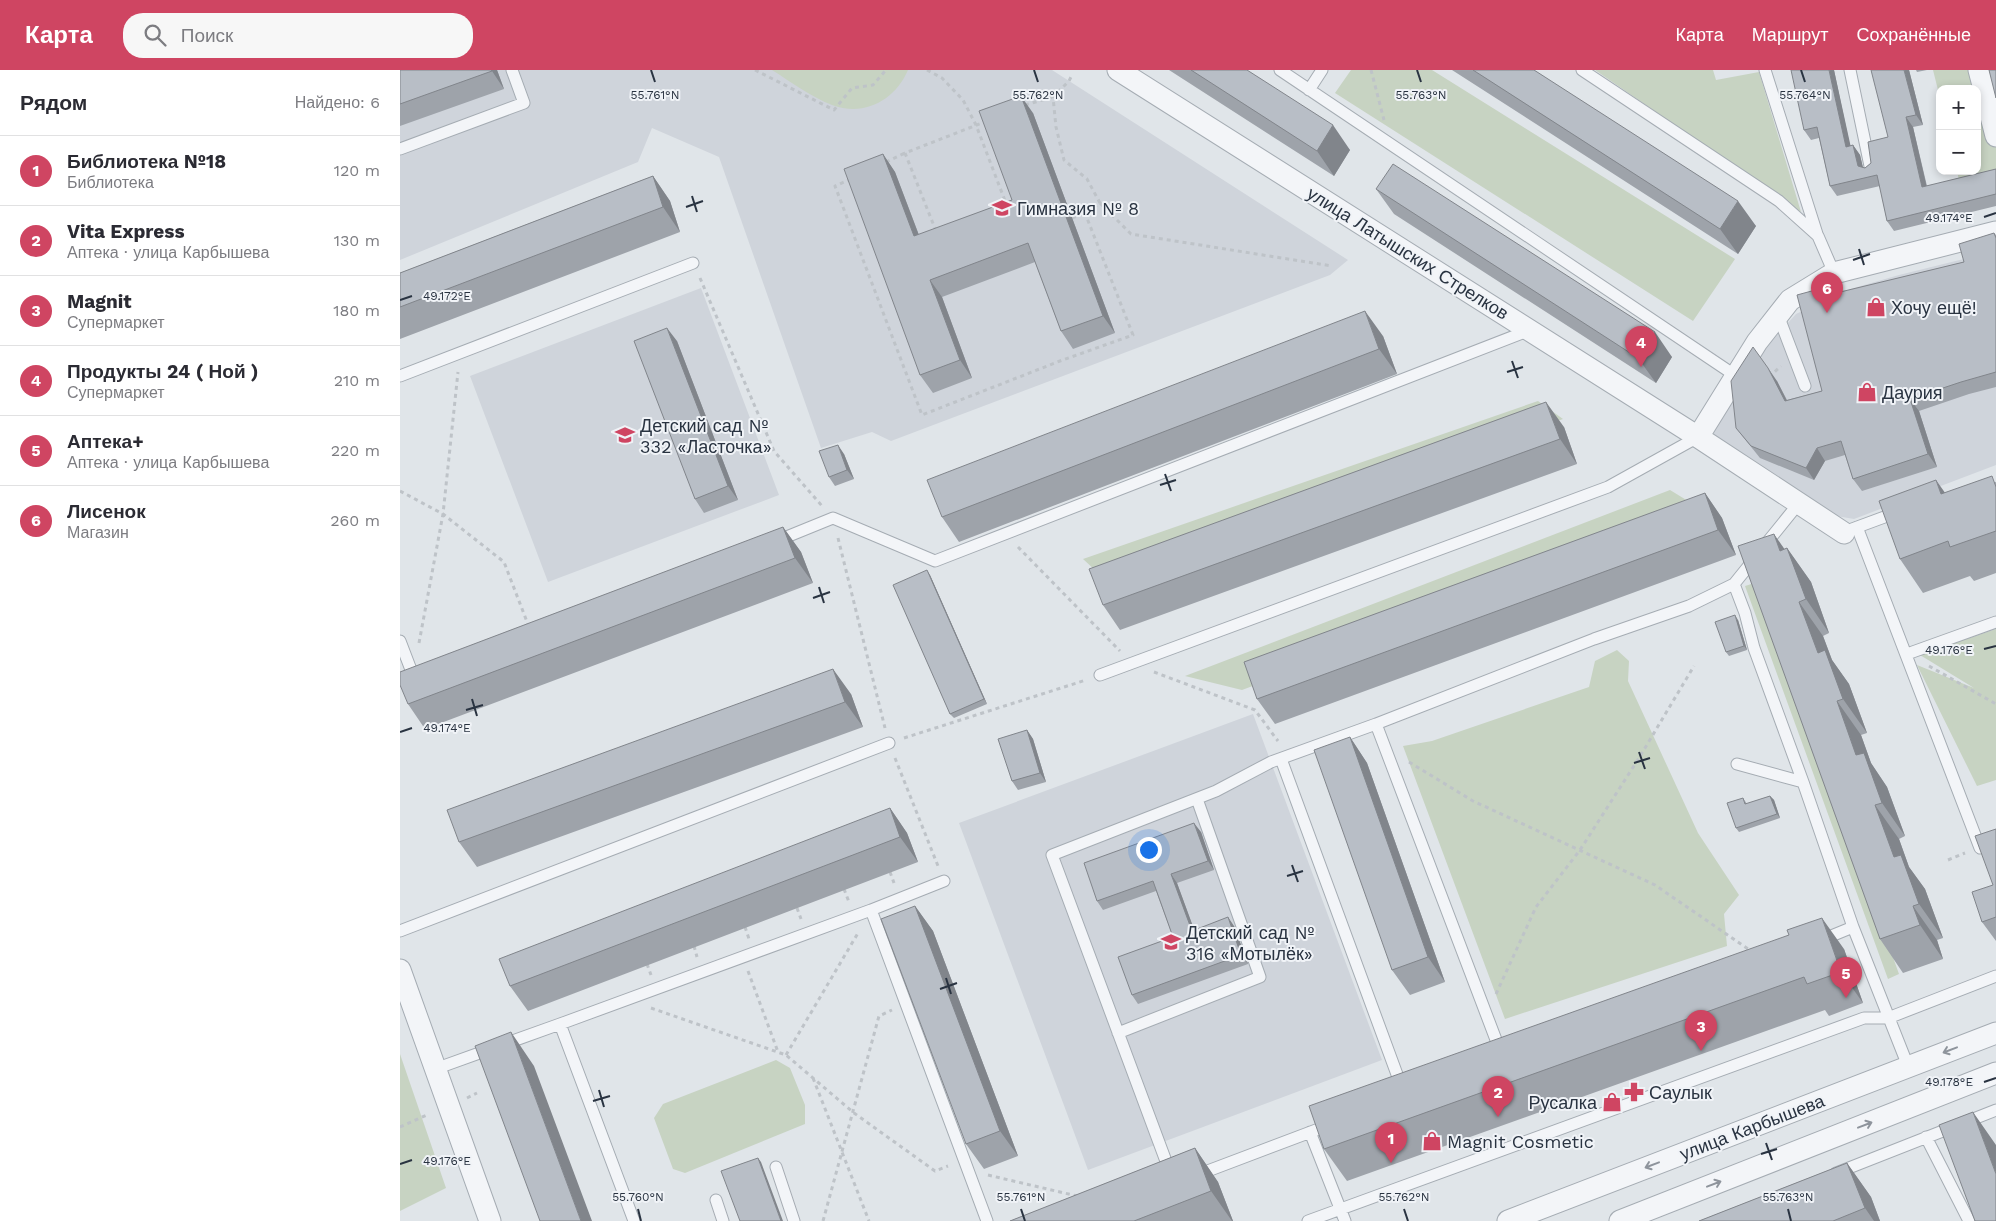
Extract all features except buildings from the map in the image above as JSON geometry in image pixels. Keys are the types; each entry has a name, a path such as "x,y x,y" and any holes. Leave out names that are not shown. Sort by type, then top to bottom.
{"street":[{"name":"улица Латышских Стрелков","path":"1118,70 1530,330 1799,503 1851,530"},
{"path":"1979,70 1996,136"},
{"path":"1698,437 1757,342 1790,300 1834,273 1996,232"},
{"path":"400,970 490,1221"},
{"name":"улица Карбышева","path":"1508,1221 1996,1033"},
{"path":"1620,1221 1996,1073"}],"lane":[{"path":"400,149 524,103 512,70"},
{"path":"1280,70 1736,376"},
{"path":"1309,90 1322,70"},
{"path":"1582,70 1778,201 1818,236"},
{"path":"1765,70 1818,236 1834,273"},
{"path":"1850,70 1871,171"},
{"path":"400,376 694,263"},
{"path":"1778,315 1805,386"},
{"path":"762,546 833,518 935,561 1530,330"},
{"path":"1100,675 1608,487 1698,437"},
{"path":"1345,1120 1179,1182 1118,1033 1052,854 1197,799 1281,759 1594,639 1688,606 1734,584 1799,503"},
{"path":"1913,507 1851,530 1907,654 1980,848 1996,842"},
{"path":"1734,584 1745,613 1754,648 1803,782 1853,928 1908,1066"},
{"path":"1907,654 1996,622"},
{"path":"400,641 413,675"},
{"path":"400,680 427,670"},
{"path":"1376,724 1504,1060"},
{"path":"400,930 889,743"},
{"path":"1281,759 1406,1097"},
{"path":"1737,764 1803,782"},
{"path":"1118,1033 1260,977 1197,799"},
{"path":"435,1069 871,910 944,880"},
{"path":"871,910 987,1221"},
{"path":"1808,945 1853,928"},
{"path":"1308,1221 1864,1018 1888,1018 1995,979"},
{"path":"560,1024 634,1221"},
{"path":"1827,1177 1996,1110"},
{"path":"1310,1132 1345,1221"},
{"path":"1926,1137 1969,1221"},
{"path":"776,1167 794,1221"},
{"path":"716,1200 724,1221"}],"path":[{"path":"755,70 834,110 852,88 873,85 886,70"},
{"path":"927,70 942,78 963,100 976,125 1008,208 999,211"},
{"path":"1371,70 1391,145"},
{"path":"1022,106 1030,102 1053,97 1069,81 1072,75"},
{"path":"1053,97 1056,127 1064,160 1087,179 1100,202 1131,234 1332,266"},
{"path":"879,165 991,120"},
{"path":"906,153 936,232 945,229"},
{"path":"852,178 835,186 922,415 1060,361 1133,335 1085,213"},
{"path":"1072,218 1085,213 1100,202"},
{"path":"694,263 774,451 833,518 889,743 944,880"},
{"path":"413,675 443,514 460,353"},
{"path":"1763,383 1793,354"},
{"path":"400,491 443,514 504,562 531,632"},
{"path":"1907,654 1996,704"},
{"path":"1486,1014 1536,907 1580,850 1639,758 1694,666"},
{"path":"889,743 1100,675"},
{"path":"1385,748 1473,801 1655,885 1759,956"},
{"path":"786,1055 871,910"},
{"path":"743,957 779,1052"},
{"path":"627,1000 786,1055 854,1113 935,1171 966,1165 1079,1197"},
{"path":"824,1221 879,1016 906,1004"},
{"path":"813,1078 869,1221"}],"shaded area":[{"name":"Гимназия № 8","path":"400,70 1052,70 1348,260 1330,275 891,441 872,432 821,448 719,157 652,128 638,162 400,260"},
{"name":"Даурия","path":"1996,251 1996,465 1854,519 1825,514 1710,435 1764,349 1796,314 1847,290"},
{"name":"Детский сад № 332 «Ласточка»","path":"701,288 779,495 548,582 470,376"},
{"name":"Детский сад № 316 «Мотылёк»","path":"1253,714 1382,1060 1088,1170 959,823"}],"green space":[{"path":"772,70 908,70 895,90 887,97 878,103 856,109 844,108 824,102"},
{"path":"1351,70 1432,70 1735,259 1693,321 1335,93"},
{"path":"1595,70 1713,70 1716,80 1759,72 1801,212"},
{"path":"1933,70 1976,70 1980,85 1937,85"},
{"path":"1981,90 1996,148 1996,180 1961,190 1958,175 1981,175"},
{"path":"1538,401 1563,419 1109,583 1083,559"},
{"path":"1670,490 1711,515 1242,690 1185,676"},
{"path":"1758,582 1899,974 1888,979 1745,586"},
{"path":"1996,629 1996,780 1977,786 1917,665 1974,688 1920,655"},
{"path":"1617,650 1629,661 1628,681 1698,833 1739,895 1724,914 1727,946 1505,1019 1403,746 1432,741 1589,687 1595,661"},
{"path":"400,1054 446,1188 400,1211"},
{"path":"776,1060 790,1068 805,1105 805,1124 685,1173 673,1169 654,1118 663,1104"}],"place":[{"name":"Гимназия № 8","path":"1002,208"},
{"name":"Хочу ещё!","path":"1876,307"},
{"name":"Лисенок","path":"1827,313"},
{"name":"Продукты 24 ( Ной )","path":"1641,367"},
{"name":"Даурия","path":"1867,392"},
{"name":"Детский сад № 332 «Ласточка»","path":"625,435"},
{"name":"Детский сад № 316 «Мотылёк»","path":"1171,942"},
{"name":"Аптека+","path":"1846,998"},
{"name":"Magnit","path":"1701,1051"},
{"name":"Саулык","path":"1634,1092"},
{"name":"Русалка","path":"1612,1102"},
{"name":"Vita Express","path":"1498,1117"},
{"name":"Magnit Cosmetic","path":"1432,1141"},
{"name":"Библиотека №18","path":"1391,1163"}]}
